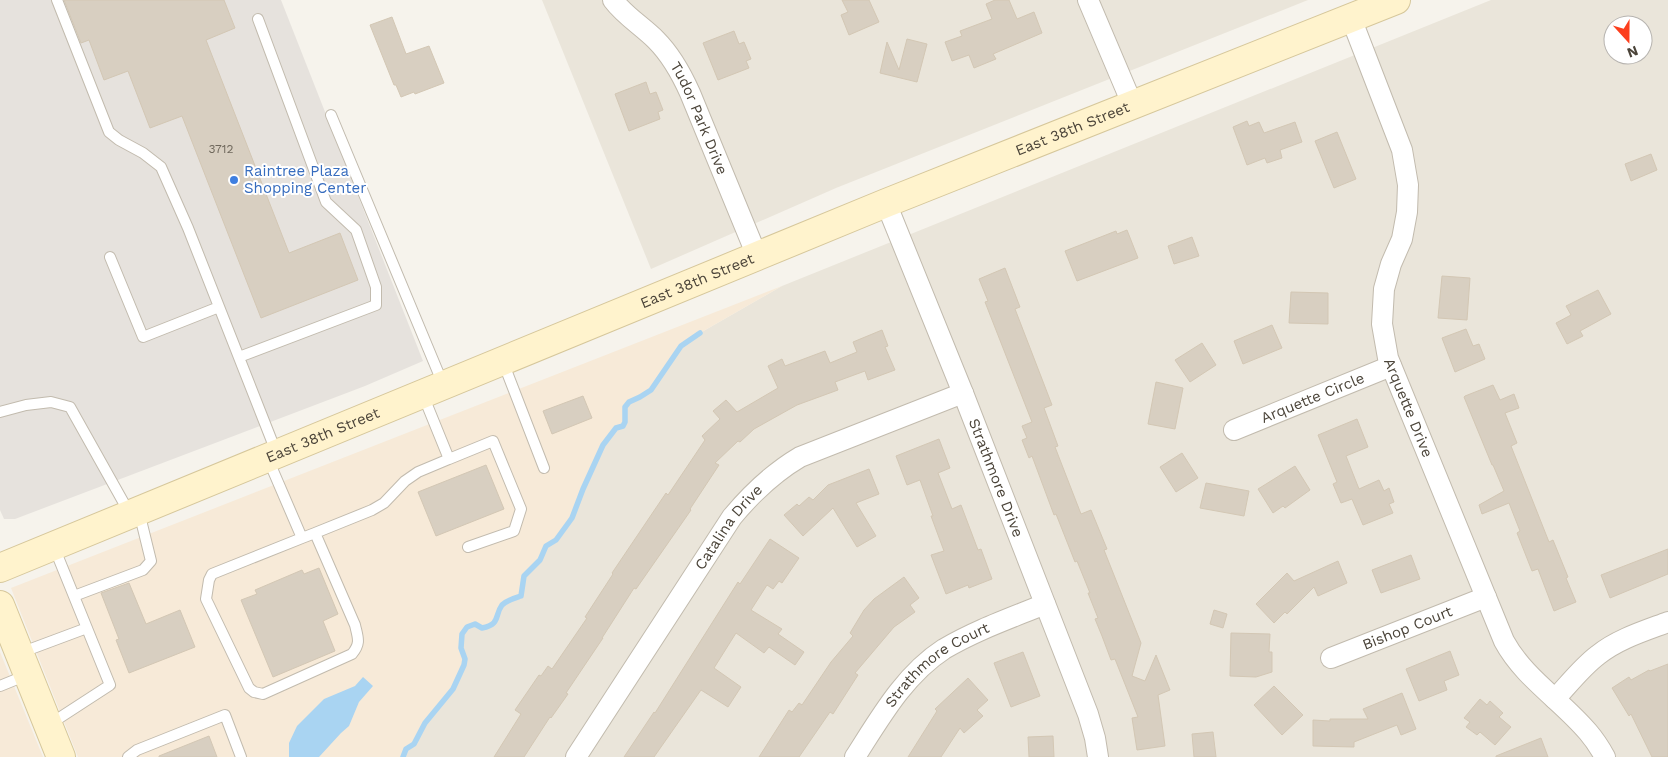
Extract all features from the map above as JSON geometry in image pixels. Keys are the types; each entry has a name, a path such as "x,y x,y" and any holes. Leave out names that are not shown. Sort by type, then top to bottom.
{"main road":[{"name":"East 38th Street","path":"0,568 886,203 1396,0"},
{"path":"0,605 61,757"}],"street":[{"name":"Tudor Park Drive","path":"613,0 658,43 678,69 690,92 757,256"},
{"path":"1088,0 1133,106"},
{"name":"Arquette Drive","path":"1351,18 1402,150 1408,185 1406,221 1402,238 1386,281 1382,307 1383,333 1391,366 1502,636 1514,658 1588,732 1605,757"},
{"name":"Strathmore Drive","path":"886,203 963,393 1091,722 1098,757"},
{"name":"Arquette Circle","path":"1234,430 1391,366"},
{"name":"Catalina Drive","path":"576,757 732,518 754,492 800,457 963,393"},
{"name":"Bishop Court","path":"1330,658 1486,597"},
{"name":"Strathmore Court","path":"855,757 888,704 917,672 943,650 973,633 1045,604"},
{"path":"1555,699 1598,654 1621,641 1668,622"}],"lane":[{"path":"57,0 110,132 119,140 143,153 161,167 188,228 239,357 302,538"},
{"path":"239,357 376,305 377,298 376,288 356,230 326,202 258,19"},
{"path":"331,114 433,389 449,459"},
{"path":"110,257 143,337 219,307"},
{"path":"502,361 544,468"},
{"path":"0,412 26,404 50,402 70,407 135,513 151,562 144,570 74,596"},
{"path":"315,533 355,624 358,647 352,654 263,694 254,692 248,688 206,599 209,580 212,574 372,510 384,503 405,481 418,472 493,442 521,509 514,531 468,547"},
{"path":"48,726 110,685 54,546"},
{"path":"0,686 24,664 87,628"},
{"path":"128,757 137,750 225,715 241,757"}],"shaded area":[{"path":"0,0 281,0 423,361 365,386 15,519 4,519 0,510"},
{"path":"542,0 1308,0 836,188 651,269"},
{"path":"1491,0 1668,0 1668,757 403,757 406,749 414,744 425,723 447,698 465,659 461,648 462,634 467,627 497,619 502,606 507,601 521,596 524,576 540,560 546,546 556,540 583,489 603,445 616,428 625,422 625,407 629,402 640,397 681,346 782,286"},
{"path":"782,286 681,346 651,390 629,402 625,407 625,422 623,426 616,428 603,445 572,518 556,540 546,546 540,560 524,576 521,596 507,601 502,606 497,619 489,627 482,628 475,624 467,627 463,634 461,648 465,659 464,665 453,689 425,723 414,744 406,749 403,757 78,757 11,588"},
{"path":"0,652 43,757 0,757"}],"water":[{"path":"363,677 373,686 359,702 349,726 319,757 289,757 289,743 297,726 324,699 355,686"}],"building":[{"name":"Raintree Plaza Shopping Center","path":"64,0 224,0 235,28 206,40 289,253 340,233 358,280 261,318 182,116 150,128 128,71 104,80 89,40 81,43"},
{"path":"842,0 869,0 879,22 849,35 841,15 848,12"},
{"path":"995,0 1009,0 1017,19 1034,12 1042,33 993,54 996,59 974,68 969,55 952,61 945,42 962,36 960,31 992,19 986,4"},
{"path":"392,17 406,54 429,46 444,83 401,97 396,85 394,85 370,25"},
{"path":"734,31 739,44 744,42 751,59 746,61 749,68 718,80 703,43"},
{"path":"907,39 927,44 917,82 880,73 887,42 899,70"},
{"path":"646,82 650,94 656,92 663,110 658,112 660,119 629,131 615,94"},
{"path":"1247,121 1249,126 1259,122 1264,133 1295,122 1302,142 1280,150 1282,158 1267,163 1265,158 1247,165 1233,127"},
{"path":"1337,132 1356,179 1334,188 1315,141"},
{"path":"1651,154 1657,170 1631,181 1625,164"},
{"path":"1127,230 1138,258 1077,281 1065,251 1116,231 1117,234"},
{"path":"1192,237 1199,256 1174,264 1168,246"},
{"path":"1005,268 1020,307 1015,309 1052,405 1044,408 1058,446 1055,447 1081,514 1091,510 1107,549 1104,550 1141,643 1132,676 1145,681 1156,655 1170,690 1158,695 1165,746 1137,750 1132,718 1138,717 1115,659 1111,660 1095,619 1098,618 1088,593 1090,593 1077,561 1075,562 1056,514 1054,515 1032,456 1029,458 1022,440 1027,438 1022,426 1032,422 985,302 988,301 979,279"},
{"path":"1442,276 1470,278 1467,320 1438,318"},
{"path":"1598,290 1611,314 1580,331 1583,336 1567,344 1556,323 1571,315 1566,306"},
{"path":"1291,292 1328,293 1328,324 1289,323"},
{"path":"1272,325 1282,348 1243,364 1234,341"},
{"path":"1466,329 1473,346 1479,344 1485,359 1455,372 1442,338"},
{"path":"882,330 888,346 885,347 895,370 868,380 865,371 835,382 838,390 797,405 754,429 715,463 719,465 691,510 636,589 634,588 566,693 568,694 550,717 524,757 494,757 521,714 515,710 539,675 541,676 548,666 552,669 587,618 585,617 612,573 666,493 668,495 705,440 702,436 720,419 713,411 726,400 737,412 778,388 768,366 782,359 785,366 825,351 830,363 857,352 853,342"},
{"path":"1202,343 1216,365 1190,382 1175,360"},
{"path":"1156,382 1183,388 1175,429 1148,424"},
{"path":"1493,385 1500,400 1514,394 1519,408 1505,413 1517,443 1511,446 1549,542 1553,540 1576,602 1554,611 1538,569 1532,571 1517,533 1520,531 1509,503 1482,514 1479,505 1504,491 1464,397"},
{"path":"583,396 592,418 552,434 543,411"},
{"path":"1357,419 1368,447 1346,456 1359,489 1379,480 1384,491 1389,488 1394,502 1389,504 1393,513 1363,525 1352,499 1341,503 1333,484 1337,482 1318,435"},
{"path":"939,439 950,468 938,473 952,509 961,505 978,550 981,549 992,579 969,588 968,585 946,594 931,555 944,551 920,480 907,485 896,456"},
{"path":"1182,453 1198,478 1176,492 1160,467"},
{"path":"486,465 504,509 436,536 418,492"},
{"path":"1295,466 1310,490 1285,508 1283,506 1273,513 1258,489"},
{"path":"869,469 879,494 856,503 876,536 857,547 833,508 803,536 784,515 809,497 813,500 828,485"},
{"path":"1206,483 1249,491 1244,516 1200,508"},
{"path":"770,539 799,558 782,583 779,581 773,589 767,585 751,610 782,629 778,634 804,652 795,665 769,647 764,653 736,633 714,668 741,687 728,707 701,690 654,757 624,757 655,713 738,582 740,584"},
{"path":"1668,549 1668,574 1610,598 1601,575"},
{"path":"1411,555 1420,579 1381,593 1372,570"},
{"path":"1338,561 1347,583 1318,596 1314,587 1287,614 1285,612 1274,623 1256,604 1287,573 1294,581"},
{"path":"319,568 338,614 323,621 335,651 273,677 241,600 257,594 255,590 302,570 304,574"},
{"path":"904,577 919,598 910,605 915,612 894,627 855,673 858,675 833,714 830,712 799,757 759,757 789,710 792,712 799,703 802,705 831,662 853,636 850,633 864,610 874,599"},
{"path":"129,583 146,624 180,610 195,647 129,673 116,640 119,639 101,593"},
{"path":"1214,610 1227,614 1223,628 1210,624"},
{"path":"1231,633 1270,634 1269,652 1272,652 1272,672 1256,677 1230,676"},
{"path":"1450,651 1459,675 1444,681 1447,690 1419,701 1406,669"},
{"path":"1023,652 1040,696 1011,707 994,663"},
{"path":"1668,664 1668,757 1652,757 1631,714 1629,716 1612,688 1629,677 1631,680 1649,670"},
{"path":"968,678 988,700 977,710 983,716 964,733 960,728 941,757 908,757 937,711 935,709"},
{"path":"1274,686 1303,715 1282,735 1254,705"},
{"path":"1402,693 1416,729 1401,735 1397,725 1354,742 1354,747 1313,746 1313,720 1368,719 1363,709"},
{"path":"1480,699 1487,705 1490,701 1503,713 1499,717 1511,727 1495,745 1480,732 1477,735 1466,727 1470,722 1464,718"},
{"path":"1213,732 1216,757 1194,757 1192,734"},
{"path":"209,736 217,757 159,757 159,756"},
{"path":"1053,736 1054,757 1029,757 1028,737"},
{"path":"1541,738 1548,757 1496,757 1496,756"}],"waterway":[{"path":"403,757 406,749 414,744 425,723 453,689 465,659 461,648 462,634 467,627 475,624 482,628 492,624 495,622 502,605 509,600 521,596 524,576 540,560 546,546 556,540 572,518 603,445 616,428 623,426 625,422 625,407 629,402 651,390 681,346 700,333"}],"place":[{"name":"Raintree Plaza Shopping Center","path":"234,180"}]}
